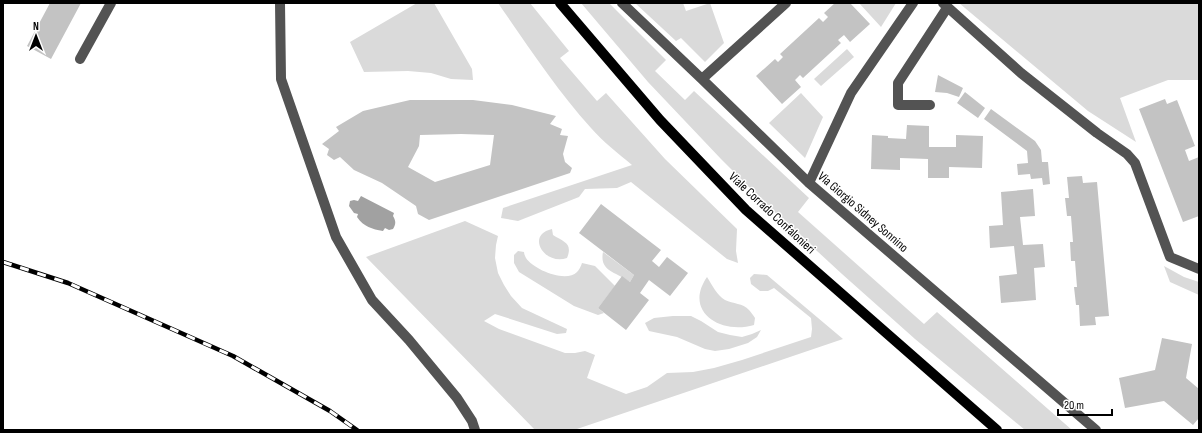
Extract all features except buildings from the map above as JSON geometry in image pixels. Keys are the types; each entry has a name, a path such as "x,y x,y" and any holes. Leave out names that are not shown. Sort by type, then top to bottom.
{"main road":[{"name":"Viale Corrado Confalonieri","path":"560,3 660,120 746,210 999,430"}],"street":[{"path":"80,59 111,3"},
{"path":"280,3 281,79 336,237 372,300 409,340 457,398 472,421 475,430"},
{"name":"Via Giorgio Sidney Sonnino","path":"622,3 808,183 1096,430"},
{"path":"702,79 786,3"},
{"path":"808,183 851,93 913,3"},
{"path":"930,105 898,104 898,83 945,5 1021,73 1097,133 1128,154 1136,163 1170,257 1199,269"}],"shaded area":[{"path":"417,3 434,3 472,69 473,80 451,79 431,73 408,71 364,72 350,42"},
{"path":"498,3 530,3 569,51 560,58 597,101 606,93 665,159 737,229 736,251 738,263 727,259 631,182 617,188 585,189 579,197 518,221 501,218 503,208 632,165 600,138 578,113 543,67"},
{"path":"581,3 609,3 666,60 655,71 685,100 694,91 809,198 798,212 924,324 937,312 1072,430 1025,430 915,339 766,204 721,159 648,82"},
{"path":"635,3 683,3 686,11 710,3 724,43 705,62 681,38 676,41"},
{"path":"859,3 896,3 881,27"},
{"path":"959,3 1199,3 1199,80 1168,80 1120,98 1136,142 1088,111"},
{"path":"847,49 854,57 821,86 814,79"},
{"path":"801,93 823,117 805,158 769,123"},
{"path":"361,196 394,213 393,216 395,219 395,226 393,229 389,230 385,228 383,231 368,227 357,217 358,214 354,213 349,206 350,201 358,201"},
{"path":"465,221 498,236 495,258 498,273 511,296 522,308 567,329 566,333 557,334 495,314 484,321 499,329 565,353 585,351 595,355 587,378 626,394 647,387 667,373 693,372 714,368 811,337 811,318 774,288 768,291 760,291 751,284 750,278 754,274 767,275 843,339 574,430 535,430 366,257"},
{"path":"552,229 553,235 564,241 568,246 569,253 567,258 552,258 545,254 541,249 539,243 540,237 544,232"},
{"path":"518,251 524,252 526,258 536,267 558,276 572,275 578,271 582,263 595,266 615,286 598,308 604,313 598,315 574,306 519,272 514,263 514,255"},
{"path":"603,252 634,275 630,282 606,268 602,259"},
{"path":"1164,266 1184,277 1199,282 1199,295 1170,282"},
{"path":"707,277 722,298 744,306 749,310 755,318 754,325 729,327 709,318 703,310 700,301 701,290"},
{"path":"691,316 718,332 742,337 761,330 757,337 748,343 729,349 715,351 705,349 677,337 649,331 645,323 654,318"}],"railway":[{"path":"3,262 68,283 233,356 330,411 357,430"}]}
